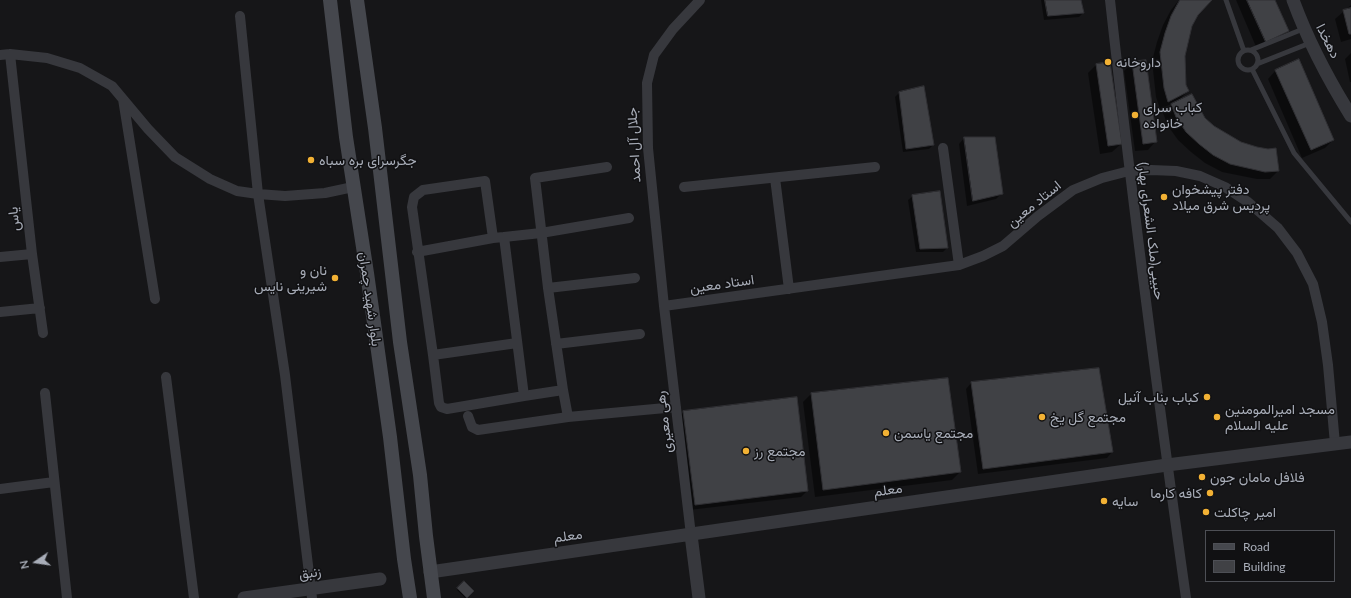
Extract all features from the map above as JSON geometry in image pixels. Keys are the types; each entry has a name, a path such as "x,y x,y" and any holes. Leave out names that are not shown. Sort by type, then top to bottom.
{"main road":[{"name":"بلوار شهید چمران","path":"330,0 353,187 390,437 410,598"},
{"name":"بلوار شهید چمران","path":"357,0 375,128 400,342 420,475 434,598"},
{"path":"407,577 430,572"}],"street":[{"name":"جلال آل احمد","path":"664,306 648,148 647,83 654,55 672,29 700,0"},
{"name":"حبیبی(ملک الشعرای بهار)","path":"1110,0 1129,171 1167,465 1186,598"},
{"name":"دهخدا","path":"1293,0 1310,42 1351,116"},
{"path":"240,16 258,194 285,375 312,594"},
{"path":"5,55 47,58 80,68 112,86 148,129 175,157 210,179 237,191 285,196 325,193 353,187"},
{"name":"یاس","path":"5,55 43,333"},
{"path":"123,100 154,299"},
{"path":"943,148 959,265"},
{"path":"568,417 548,288 535,178 607,166"},
{"path":"684,187 875,167"},
{"name":"استاد معین","path":"664,306 959,265 984,256 1003,246 1038,216 1073,190 1102,178 1129,171 1176,171 1200,176 1225,187 1248,202 1278,228 1297,253 1313,284 1322,322 1335,444"},
{"path":"774,178 789,289"},
{"path":"493,238 486,181 423,190 414,197 412,207 434,356 439,403 441,408 447,409 563,390"},
{"path":"418,252 493,238 629,218"},
{"path":"504,237 524,396"},
{"path":"0,257 32,254"},
{"path":"548,288 635,278"},
{"name":"رهی معیری","path":"664,306 691,535"},
{"path":"0,312 40,308"},
{"path":"556,344 640,334"},
{"path":"434,356 517,343"},
{"path":"166,377 194,598"},
{"path":"45,393 66,598"},
{"path":"468,416 472,427 478,430 568,417 676,407"},
{"name":"معلم","path":"430,572 1167,465 1351,442"},
{"path":"0,488 54,482"},
{"path":"691,535 699,598"},
{"name":"زنبق","path":"244,598 312,594 380,580"}],"lane":[{"path":"1226,0 1244,51"},
{"path":"1304,29 1252,50 1244,51 1238,56 1238,64 1244,70 1252,69 1257,64 1310,42"},
{"path":"1252,50 1257,56 1257,64"},
{"path":"1252,69 1299,159 1351,222"}],"building":[{"path":"1045,0 1081,0 1084,13 1048,16"},
{"path":"1180,0 1212,0 1198,15 1192,26 1185,56 1186,85 1189,91 1168,102 1164,88 1160,52 1171,16"},
{"path":"1247,0 1275,0 1289,31 1266,42"},
{"path":"1351,8 1351,34 1349,34 1343,10"},
{"path":"1299,59 1334,140 1311,150 1275,70"},
{"path":"1146,60 1157,142 1143,144 1132,62"},
{"path":"1110,62 1122,144 1108,146 1096,64"},
{"path":"924,86 934,145 906,149 899,92"},
{"path":"1192,94 1205,118 1214,126 1241,142 1268,149 1276,148 1279,171 1265,172 1230,164 1213,155 1199,144 1186,132 1176,117 1171,104"},
{"path":"964,137 995,137 1003,194 973,201"},
{"path":"940,191 948,248 920,249 912,195"},
{"name":"مجتمع گل یخ","path":"1099,368 1113,452 983,469 971,382"},
{"name":"مجتمع یاسمن","path":"948,378 961,472 823,490 811,393"},
{"name":"مجتمع رز","path":"797,397 808,491 695,505 683,411"},
{"path":"464,581 474,591 467,598 457,588"}],"place":[{"name":"داروخانه","path":"1108,62"},
{"name":"کباب سرای خانواده","path":"1135,115"},
{"name":"جگرسرای بره سباه","path":"311,160"},
{"name":"دفتر پیشخوان پردیس شرق میلاد","path":"1164,197"},
{"name":"نان و شیرینی نایس","path":"335,278"},
{"name":"کباب بناب آنیل","path":"1207,397"},
{"name":"مجتمع گل یخ","path":"1042,417"},
{"name":"مسجد امیرالمومنین علیه السلام","path":"1217,417"},
{"name":"مجتمع یاسمن","path":"886,433"},
{"name":"مجتمع رز","path":"746,451"},
{"name":"فلافل مامان جون","path":"1202,477"},
{"name":"کافه کارما","path":"1210,493"},
{"name":"سایه","path":"1104,501"},
{"name":"امیر چاکلت","path":"1206,512"}]}
